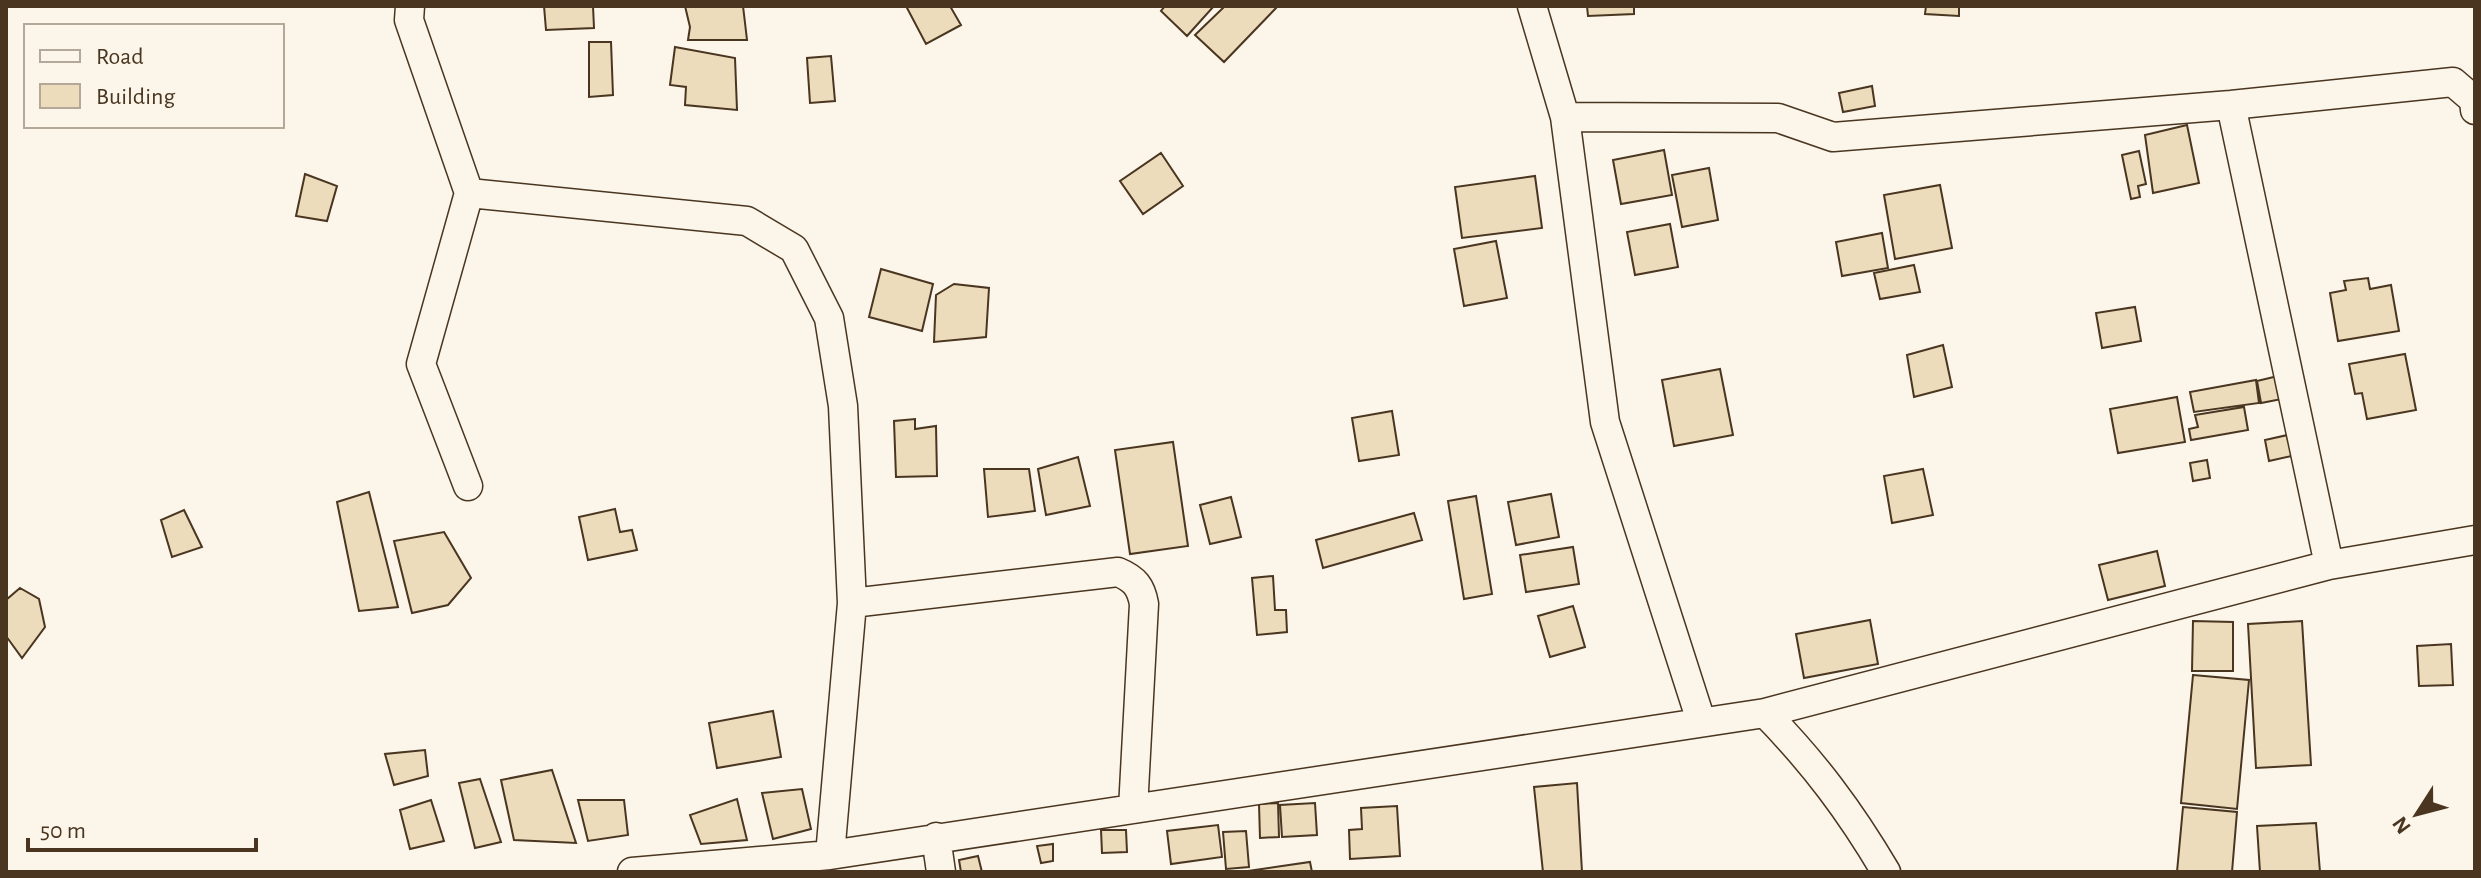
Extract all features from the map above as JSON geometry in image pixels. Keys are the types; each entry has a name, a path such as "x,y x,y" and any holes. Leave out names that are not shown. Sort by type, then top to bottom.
{"street":[{"path":"410,6 409,20 469,193 421,364 468,486"},
{"path":"1532,6 1565,117 1605,422 1701,721"},
{"path":"1565,117 1778,118 1833,137 2231,105 2453,82 2474,100 2475,110"},
{"path":"2231,105 2329,565"},
{"path":"469,193 747,221 794,249 829,318 843,406 852,603 830,855"},
{"path":"632,872 830,855 1765,713 2329,565 2475,540"},
{"path":"852,603 1118,572 1130,577 1141,590 1144,604 1133,809"},
{"path":"1765,713 1846,807 1886,872"},
{"path":"936,837 941,872"}],"building":[{"path":"544,6 593,6 594,28 546,30"},
{"path":"685,6 743,6 747,40 688,40 690,27"},
{"path":"906,6 950,6 961,25 926,44"},
{"path":"1165,6 1214,6 1187,36 1161,11"},
{"path":"1225,6 1278,6 1224,62 1195,35"},
{"path":"1587,6 1634,6 1634,14 1588,16"},
{"path":"1926,6 1959,6 1959,16 1925,14"},
{"path":"589,42 611,42 613,95 589,97"},
{"path":"675,47 735,58 737,110 685,105 686,87 670,85"},
{"path":"831,56 835,101 810,103 807,58"},
{"path":"1872,86 1875,106 1843,112 1839,93"},
{"path":"2187,125 2199,183 2153,193 2145,135"},
{"path":"1664,150 1672,195 1621,204 1613,160"},
{"path":"2139,151 2146,184 2138,186 2140,197 2131,199 2122,155"},
{"path":"1161,153 1183,186 1143,214 1120,181"},
{"path":"1709,168 1718,220 1682,227 1672,175"},
{"path":"305,174 337,186 327,221 296,216"},
{"path":"1535,176 1542,228 1462,238 1455,187"},
{"path":"1940,185 1952,248 1895,259 1884,195"},
{"path":"1670,224 1678,267 1635,275 1627,232"},
{"path":"1882,233 1888,268 1842,276 1836,242"},
{"path":"1496,241 1507,298 1464,306 1454,249"},
{"path":"1914,265 1920,292 1880,299 1874,273"},
{"path":"881,269 933,284 922,331 869,317"},
{"path":"2368,278 2370,289 2391,285 2399,331 2338,341 2330,293 2346,290 2344,281"},
{"path":"954,284 989,288 986,337 934,342 936,295"},
{"path":"2135,307 2141,341 2102,348 2096,313"},
{"path":"1943,345 1952,387 1914,397 1907,355"},
{"path":"2405,354 2416,410 2367,419 2362,393 2355,394 2349,364"},
{"path":"1720,369 1733,435 1674,446 1662,380"},
{"path":"2282,375 2287,398 2261,403 2257,381"},
{"path":"2256,380 2259,403 2194,412 2190,392"},
{"path":"2177,397 2185,442 2118,453 2110,409"},
{"path":"2244,407 2248,430 2191,440 2189,429 2198,427 2195,415"},
{"path":"1392,411 1399,455 1359,461 1352,418"},
{"path":"915,419 915,429 936,426 937,476 896,477 894,421"},
{"path":"2292,434 2296,455 2269,461 2265,440"},
{"path":"1173,442 1188,546 1130,554 1115,450"},
{"path":"1078,457 1090,506 1046,515 1038,469"},
{"path":"2207,460 2210,478 2193,481 2190,463"},
{"path":"984,469 1029,469 1035,511 988,517"},
{"path":"1923,469 1933,515 1892,523 1884,476"},
{"path":"369,492 398,607 359,611 337,502"},
{"path":"1551,494 1559,537 1516,545 1508,502"},
{"path":"1476,496 1492,594 1464,599 1448,501"},
{"path":"1231,497 1241,537 1210,544 1200,505"},
{"path":"615,509 620,532 632,530 637,550 588,560 579,517"},
{"path":"184,510 202,547 172,557 161,520"},
{"path":"1414,513 1422,540 1323,568 1316,540"},
{"path":"444,532 471,578 448,605 412,613 394,541"},
{"path":"1573,547 1579,584 1526,592 1520,555"},
{"path":"2157,551 2165,586 2108,600 2099,565"},
{"path":"1273,576 1275,610 1286,610 1287,632 1257,635 1252,578"},
{"path":"20,588 39,599 45,627 22,658 6,636 6,600"},
{"path":"1573,606 1585,647 1550,657 1538,616"},
{"path":"1870,620 1878,664 1804,678 1796,634"},
{"path":"2193,621 2233,622 2233,671 2192,671"},
{"path":"2302,621 2311,765 2256,768 2248,624"},
{"path":"2451,644 2453,685 2419,686 2417,646"},
{"path":"2193,675 2249,680 2237,809 2181,803"},
{"path":"773,711 781,757 717,768 709,723"},
{"path":"425,750 428,776 394,785 385,754"},
{"path":"552,770 576,843 514,840 501,780"},
{"path":"480,779 501,842 475,848 459,783"},
{"path":"1577,783 1582,872 1543,872 1534,787"},
{"path":"802,789 811,829 773,839 762,793"},
{"path":"737,799 747,840 701,844 690,815"},
{"path":"431,800 444,841 410,849 400,810"},
{"path":"578,800 624,800 628,835 588,841"},
{"path":"1278,803 1279,837 1260,838 1259,804"},
{"path":"1315,803 1317,835 1282,837 1280,805"},
{"path":"1397,806 1400,856 1350,859 1349,830 1362,829 1361,808"},
{"path":"2183,807 2237,812 2232,872 2177,872"},
{"path":"2316,823 2320,872 2260,872 2257,826"},
{"path":"1218,825 1222,857 1171,864 1167,831"},
{"path":"1101,830 1126,830 1127,852 1102,853"},
{"path":"1246,831 1249,867 1226,869 1223,832"},
{"path":"1053,844 1053,861 1041,863 1037,846"},
{"path":"978,856 982,872 961,872 959,860"},
{"path":"1310,862 1312,872 1241,872"}]}
